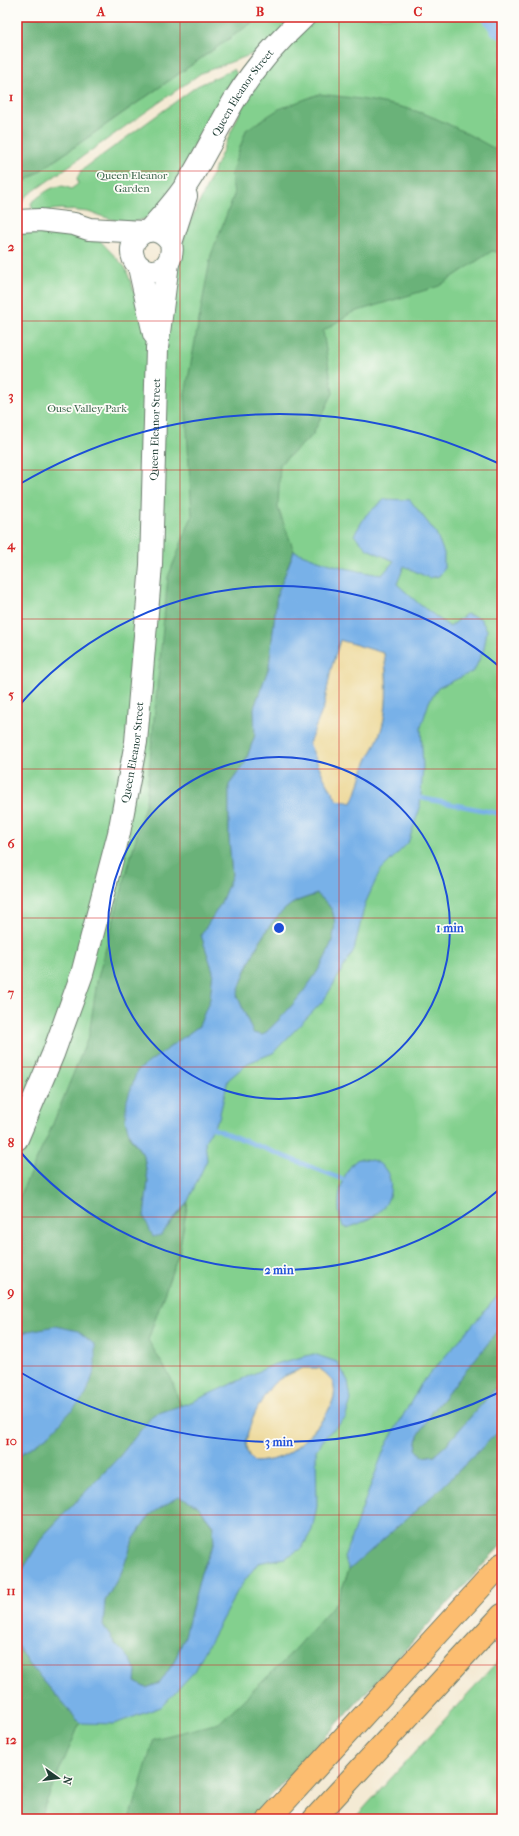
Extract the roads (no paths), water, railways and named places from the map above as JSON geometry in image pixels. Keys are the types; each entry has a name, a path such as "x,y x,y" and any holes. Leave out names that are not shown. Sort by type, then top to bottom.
{"highway":[{"path":"269,1819 502,1564"},
{"path":"314,1819 502,1615"}],"street":[{"name":"Queen Eleanor Street","path":"146,232 166,212 192,177 236,98 263,60 282,38 304,17"},
{"name":"Queen Eleanor Street","path":"17,1140 53,1054 82,974 119,833 136,742 152,565 157,348 169,253 192,177"},
{"path":"17,221 40,220 74,224 89,228 162,233 169,253 158,270 151,271 136,261 120,246 89,228"},
{"path":"136,261 132,250 136,238 146,232"},
{"name":"Queen Eleanor Street","path":"136,261 157,348"}],"water":[{"path":"385,499 410,500 436,533 444,553 444,569 439,576 429,578 404,566 397,584 419,604 450,627 466,614 480,618 487,630 484,649 474,671 438,688 429,702 421,727 423,767 420,808 408,843 380,871 365,904 354,950 324,1000 273,1053 248,1063 228,1080 219,1118 205,1141 207,1160 188,1201 161,1235 153,1237 144,1217 148,1182 144,1156 130,1136 125,1119 127,1100 137,1071 199,1026 210,999 213,971 201,935 220,905 232,875 229,838 229,785 245,763 255,735 254,708 269,667 277,595 294,551 338,566 382,575 394,561 367,549 354,535 366,515","holes":["340,640 384,653 387,686 386,709 381,731 364,768 352,803 337,800 324,778 309,743 324,706 331,669","317,894 332,910 335,928 331,944 323,962 300,996 274,1025 263,1035 253,1033 237,995 251,959 257,946 271,924 280,914 295,902"]},
{"path":"358,1159 371,1160 379,1163 384,1168 390,1182 389,1197 386,1204 374,1216 347,1228 343,1226 340,1218 340,1190 347,1172"},
{"path":"502,1291 502,1326 433,1411 418,1436 416,1449 423,1457 435,1455 447,1444 502,1381 502,1428 442,1487 349,1570 344,1557 385,1447 421,1384"},
{"path":"56,1326 78,1331 95,1345 95,1369 86,1395 50,1434 17,1457 17,1336 28,1331"},
{"path":"314,1354 337,1362 348,1381 351,1400 345,1419 329,1433 316,1450 317,1506 312,1530 302,1548 285,1558 258,1563 238,1590 193,1673 161,1707 114,1724 80,1723 29,1664 17,1645 17,1587 20,1574 43,1536 119,1457 153,1415 194,1401 275,1364","holes":["303,1368 319,1368 330,1378 334,1387 334,1396 331,1406 318,1426 292,1450 278,1458 255,1462 248,1455 246,1448 247,1439 253,1418 263,1398 276,1381","179,1496 197,1505 213,1525 214,1544 201,1573 185,1636 174,1662 160,1683 146,1688 135,1682 136,1671 131,1660 116,1645 103,1626 105,1601 122,1571 133,1540 150,1515"]}],"waterway":[{"path":"496,17 502,26"},
{"path":"421,798 502,814"},
{"path":"213,1128 344,1180"}],"park label":[{"name":"Queen Eleanor Garden","path":"132,181"},
{"name":"Ouse Valley Park","path":"87,408"}]}
